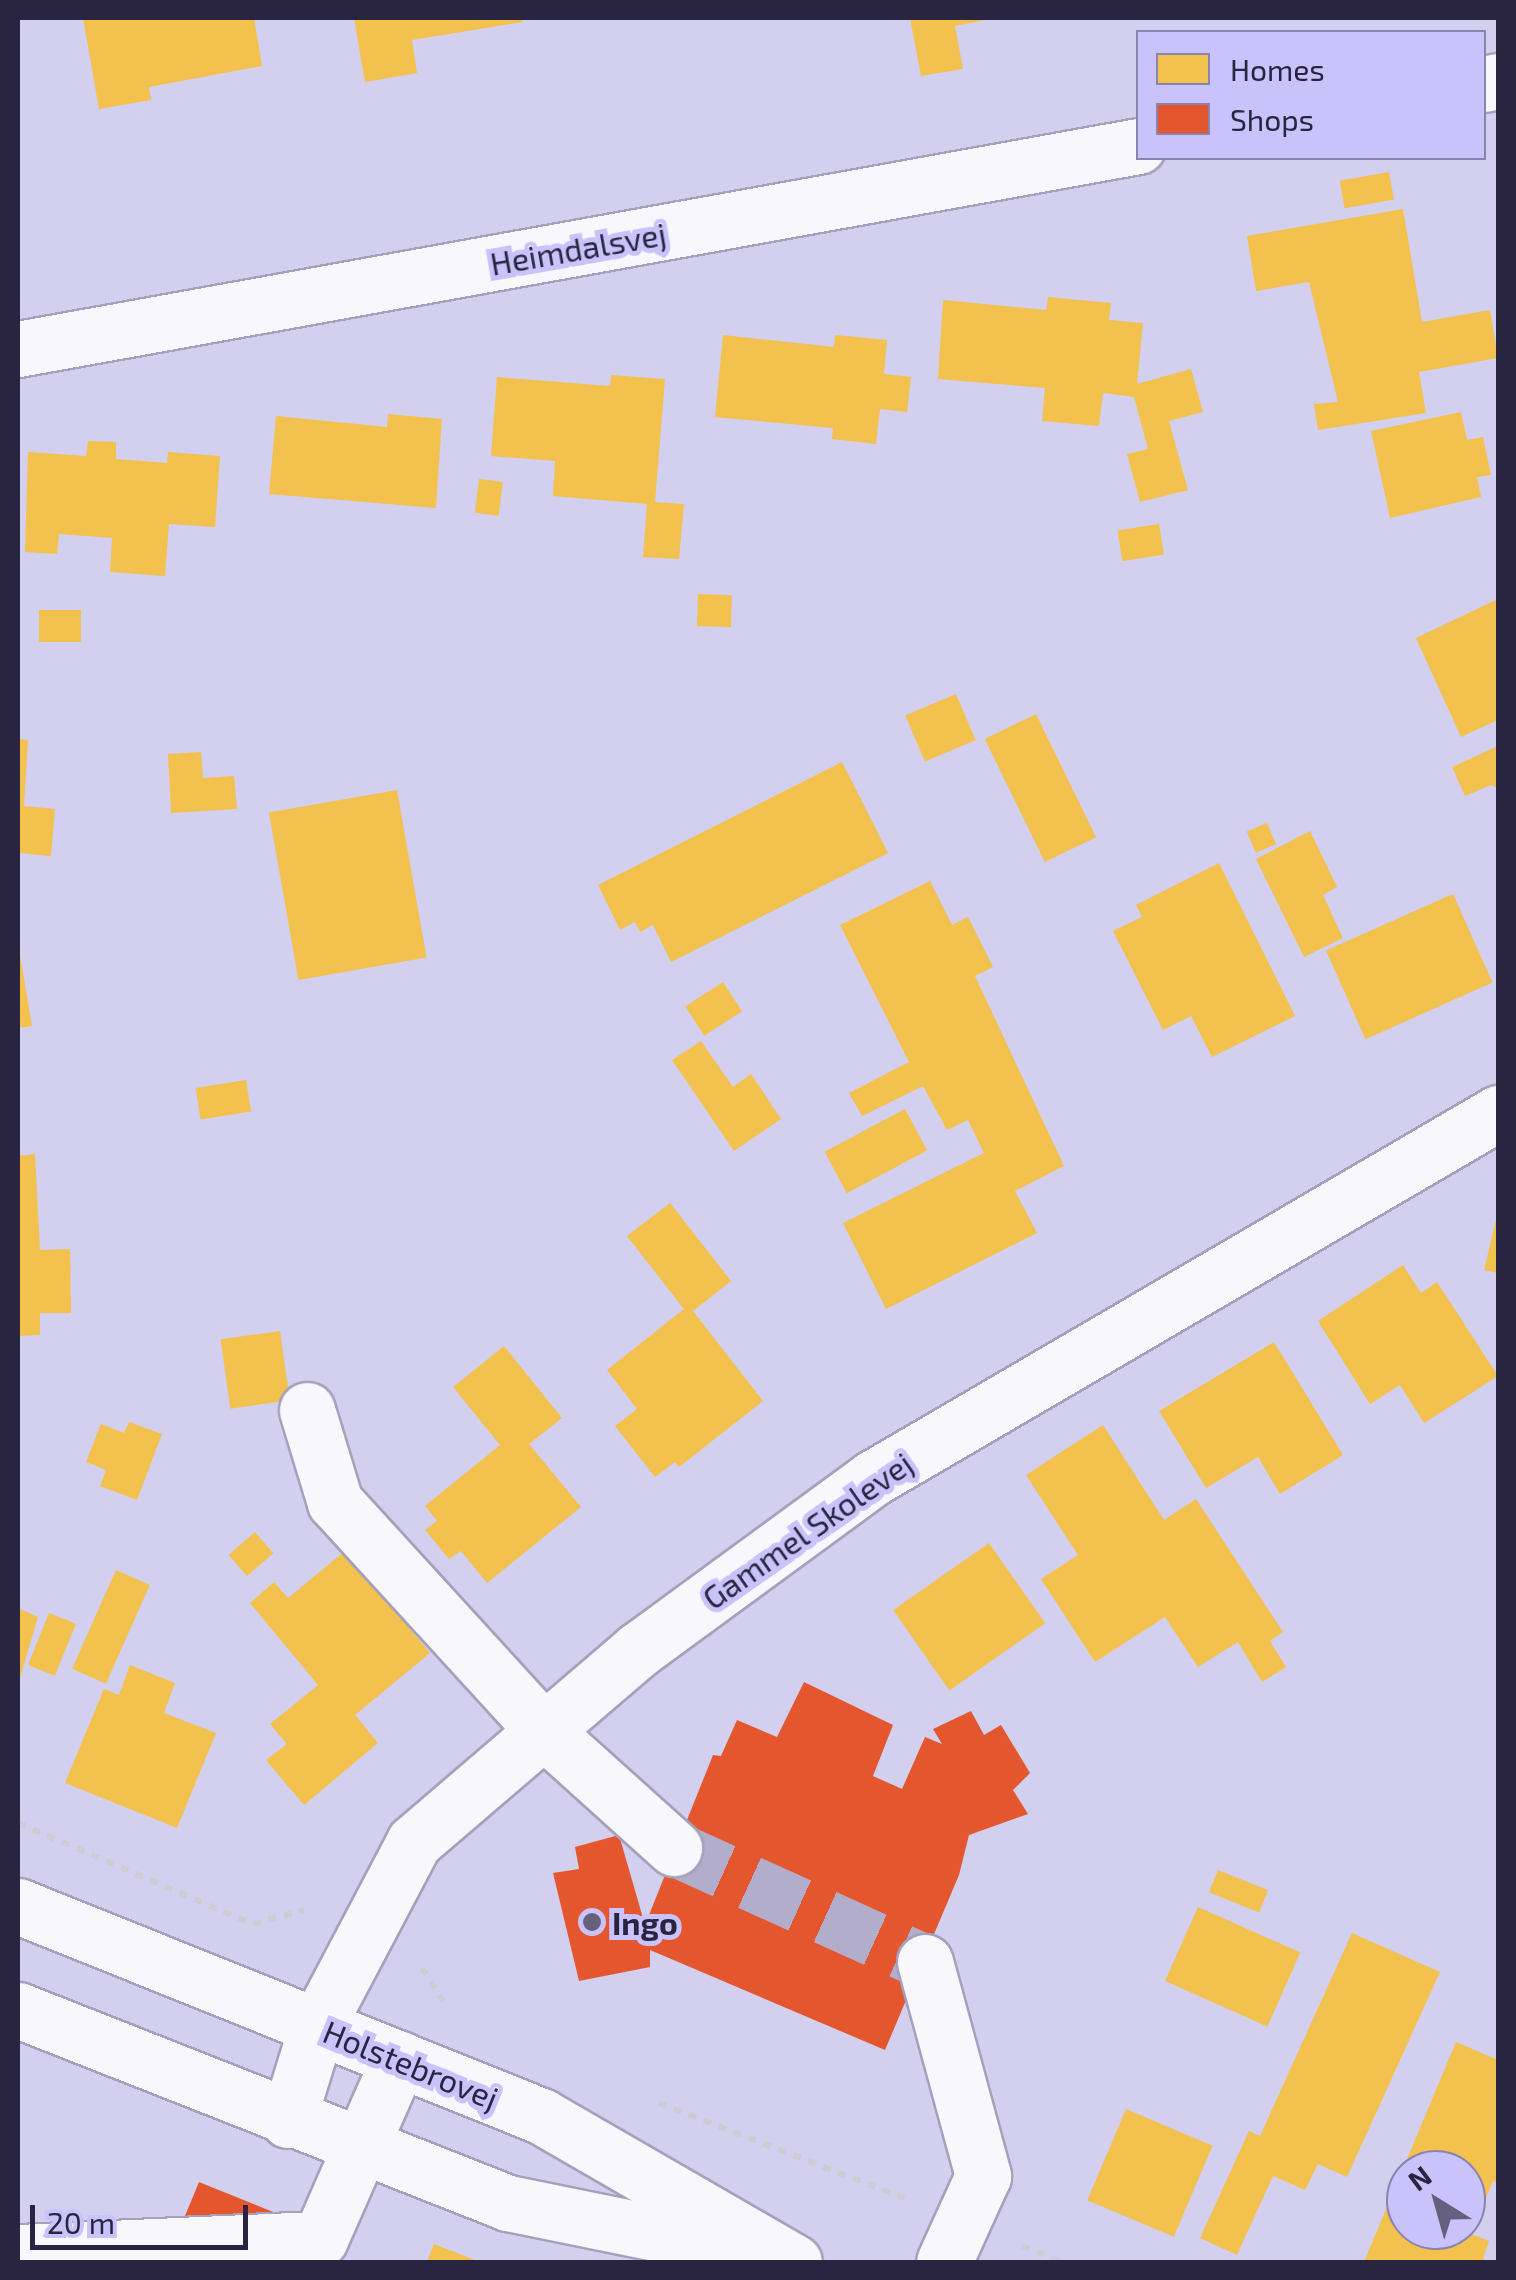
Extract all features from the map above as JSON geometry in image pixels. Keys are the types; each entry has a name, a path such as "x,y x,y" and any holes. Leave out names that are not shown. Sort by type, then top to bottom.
{"street":[{"name":"Heimdalsvej","path":"18,348 1136,146"},
{"name":"Gammel Skolevej","path":"288,2120 317,2026 414,1842 638,1650 872,1478 1498,1113"},
{"path":"306,1410 335,1502 544,1731 674,1848"},
{"name":"Holstebrovej","path":"18,1906 541,2116 790,2261"},
{"path":"925,1962 983,2176 951,2241"},
{"name":"Holstebrovej","path":"18,2010 288,2120 508,2203 790,2261"},
{"path":"18,2252 320,2240 399,2059"}],"path":[{"path":"18,1823 253,1924 314,1907"},
{"path":"411,1950 448,2010"},
{"path":"651,2100 951,2241 1063,2262"}],"building: Homes":[{"path":"83,18 254,18 262,66 149,87 151,100 99,109"},
{"path":"354,18 522,18 523,22 412,40 417,73 365,82"},
{"path":"910,18 990,19 955,26 963,69 921,76"},
{"path":"1389,172 1394,200 1345,208 1340,181"},
{"path":"1403,209 1422,322 1490,310 1498,358 1419,372 1426,413 1318,430 1314,404 1338,402 1309,282 1256,291 1247,236"},
{"path":"1048,297 1111,303 1109,320 1143,323 1137,384 1191,369 1203,412 1169,421 1188,490 1140,502 1127,454 1148,449 1134,397 1103,393 1099,426 1042,421 1045,388 938,379 943,300 1046,310"},
{"path":"723,335 834,347 835,335 887,340 884,374 911,377 907,412 880,409 876,444 832,439 833,428 715,417"},
{"path":"611,375 665,379 655,502 684,504 679,559 643,557 647,504 553,496 555,461 491,456 497,377 610,386"},
{"path":"1461,412 1467,440 1483,437 1491,475 1477,477 1481,497 1390,518 1371,431"},
{"path":"388,414 442,419 436,508 269,494 276,416 387,427"},
{"path":"88,441 116,442 116,459 167,463 168,452 220,456 215,527 169,524 165,576 110,572 112,538 59,534 57,554 25,552 28,452 86,456"},
{"path":"479,479 503,482 499,516 475,513"},
{"path":"1159,524 1164,555 1122,561 1118,531"},
{"path":"698,594 732,595 731,627 697,626"},
{"path":"1498,599 1498,720 1461,737 1416,638"},
{"path":"39,610 81,610 81,642 39,642"},
{"path":"956,694 976,740 925,762 905,715"},
{"path":"1036,714 1096,837 1045,862 985,739"},
{"path":"18,739 28,740 24,806 55,809 51,856 18,853"},
{"path":"1498,746 1498,788 1491,785 1465,796 1452,767"},
{"path":"201,752 203,778 234,776 237,809 171,813 168,754"},
{"path":"842,762 888,853 671,962 653,925 640,932 635,922 620,930 598,885"},
{"path":"397,790 427,957 298,980 269,813"},
{"path":"1267,823 1276,844 1256,853 1247,832"},
{"path":"1310,831 1337,887 1323,895 1343,938 1304,957 1256,859"},
{"path":"1219,863 1295,1016 1212,1057 1191,1016 1163,1030 1113,931 1142,917 1136,905"},
{"path":"930,881 952,925 968,917 993,967 975,976 1064,1166 1015,1191 1037,1233 886,1309 843,1223 984,1153 968,1120 947,1130 923,1086 862,1116 849,1093 909,1062 840,925"},
{"path":"1453,894 1492,983 1365,1039 1326,951"},
{"path":"18,943 32,1026 18,1028"},
{"path":"723,982 742,1011 704,1036 685,1007"},
{"path":"701,1041 733,1087 751,1074 781,1119 734,1151 672,1060"},
{"path":"246,1080 251,1112 201,1120 196,1088"},
{"path":"905,1109 927,1150 847,1193 825,1152"},
{"path":"35,1154 40,1250 70,1249 71,1313 40,1313 40,1335 18,1336 18,1156"},
{"path":"670,1203 731,1281 693,1311 763,1401 679,1467 675,1462 655,1477 615,1426 637,1409 607,1370 684,1309 627,1236"},
{"path":"1498,1217 1498,1273 1484,1270"},
{"path":"1403,1265 1421,1293 1437,1282 1498,1376 1424,1423 1400,1385 1370,1404 1318,1321"},
{"path":"280,1331 290,1400 230,1409 221,1339"},
{"path":"1274,1342 1343,1455 1280,1494 1258,1457 1206,1488 1159,1411"},
{"path":"504,1346 562,1418 529,1444 581,1507 487,1583 461,1551 449,1559 425,1530 437,1521 425,1506 500,1445 453,1387"},
{"path":"129,1422 162,1434 137,1500 100,1486 106,1470 86,1462 101,1424 124,1433"},
{"path":"1103,1425 1164,1520 1196,1499 1283,1632 1270,1641 1286,1667 1262,1682 1238,1642 1198,1667 1165,1617 1095,1662 1041,1579 1078,1555 1026,1475"},
{"path":"255,1532 273,1553 247,1576 229,1555"},
{"path":"989,1543 1045,1623 949,1690 893,1610"},
{"path":"345,1551 430,1653 355,1715 378,1743 304,1805 266,1760 287,1744 270,1724 318,1685 250,1603 274,1582 288,1598"},
{"path":"116,1570 150,1585 106,1684 72,1669"},
{"path":"18,1608 38,1617 18,1684"},
{"path":"49,1613 76,1624 55,1676 28,1665"},
{"path":"130,1665 175,1683 164,1713 216,1733 177,1828 65,1783 104,1689 119,1695"},
{"path":"1218,1870 1268,1890 1259,1912 1209,1892"},
{"path":"1198,1907 1300,1953 1267,2027 1165,1981"},
{"path":"1352,1933 1440,1972 1347,2177 1318,2164 1305,2190 1273,2176 1237,2255 1200,2238 1249,2131 1260,2136"},
{"path":"1456,2042 1498,2060 1498,2183 1493,2181 1486,2198 1486,2150 1411,2150"},
{"path":"1126,2109 1213,2146 1174,2237 1087,2200"},
{"path":"1386,2209 1386,2250 1486,2250 1483,2259 1492,2262 1364,2262"},
{"path":"434,2244 480,2262 427,2262"}],"building: Shops":[{"path":"804,1682 893,1725 873,1776 902,1789 925,1737 942,1744 933,1729 971,1711 984,1735 1001,1725 1030,1773 1013,1790 1028,1814 969,1835 959,1875 885,2050 650,1950 650,1967 579,1981 553,1873 579,1869 575,1847 619,1835 645,1925 713,1755 721,1756 737,1720 777,1737"},
{"path":"199,2182 288,2218 166,2262"}],"tunnel":[{"path":"674,1848 925,1962"}],"place":[{"name":"Ingo","path":"592,1922"}]}
